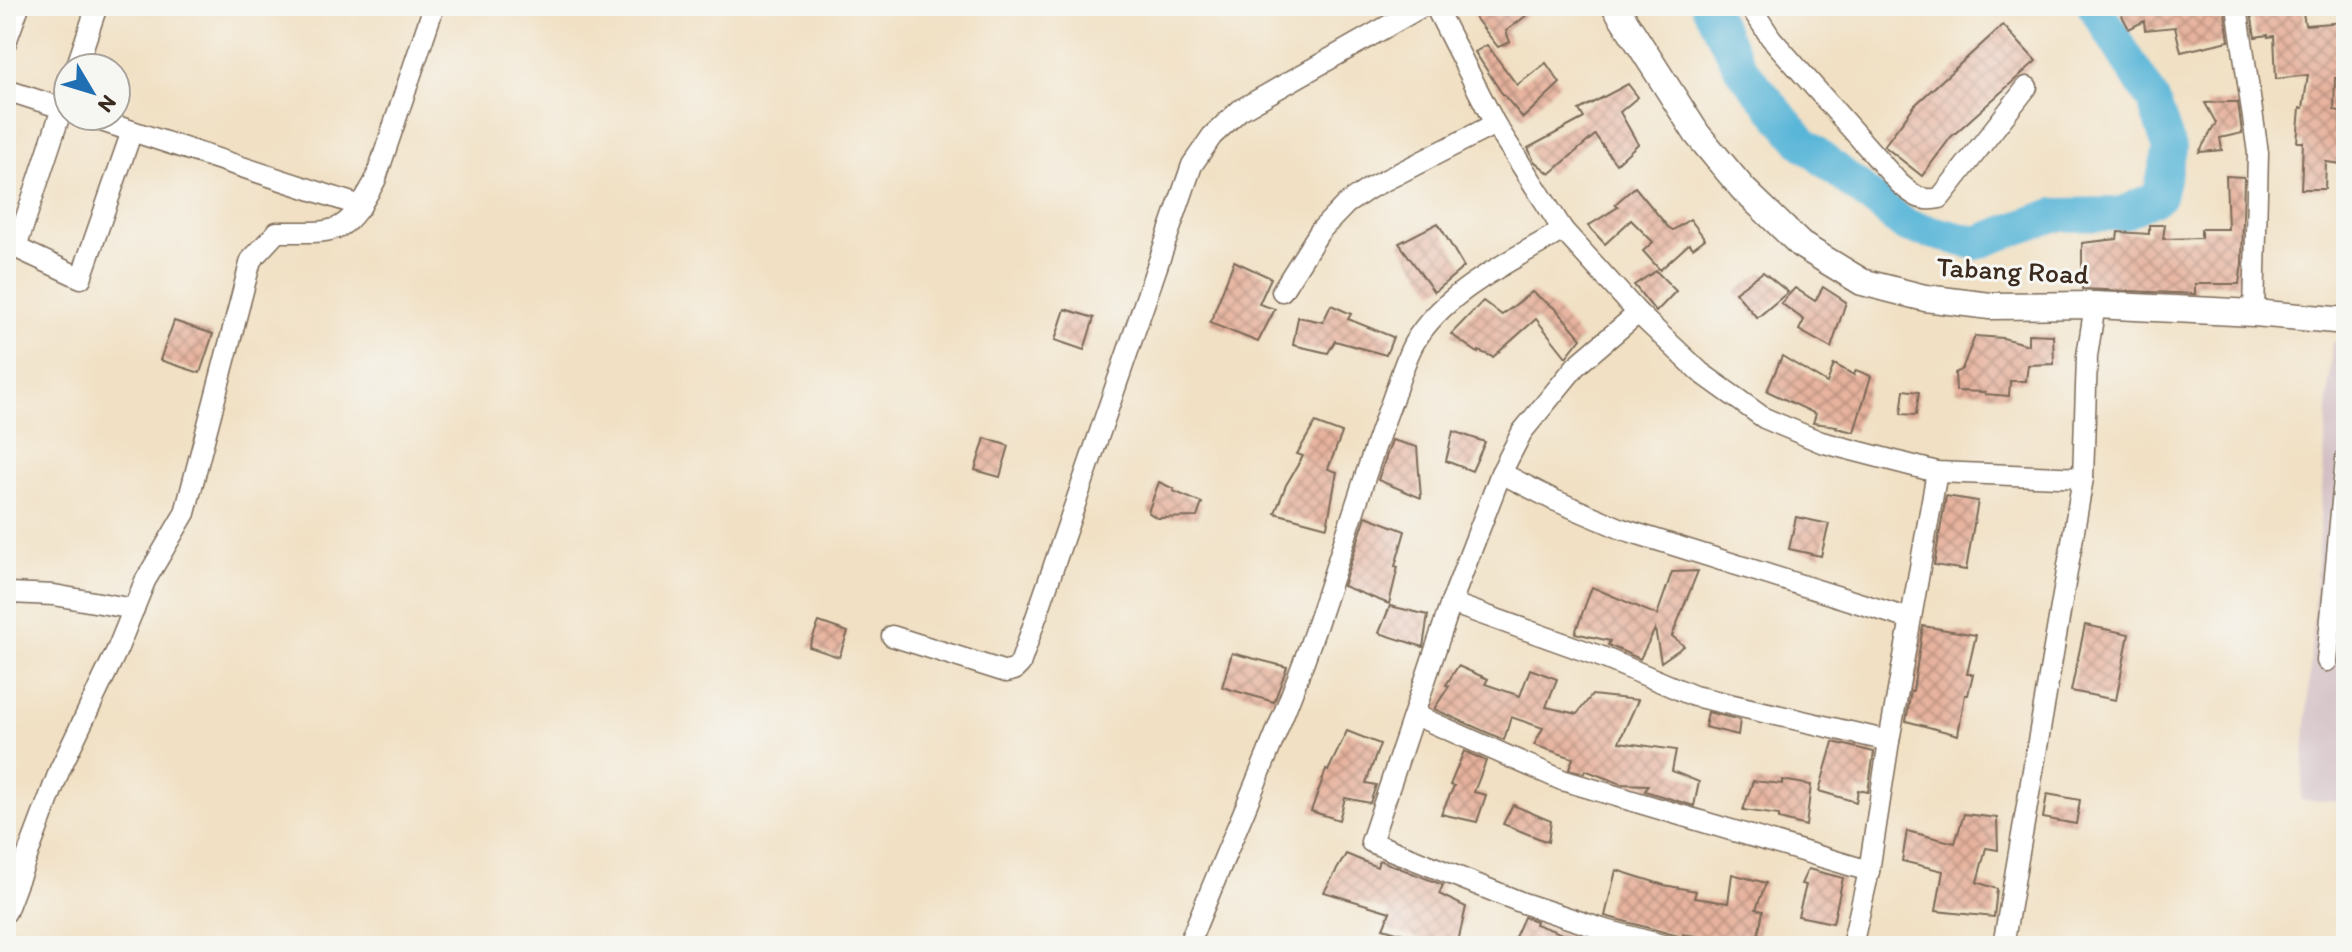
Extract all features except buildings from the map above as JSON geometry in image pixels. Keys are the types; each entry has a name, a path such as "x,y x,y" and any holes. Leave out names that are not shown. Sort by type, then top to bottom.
{"main road":[{"name":"Tabang Road","path":"1615,6 1697,134 1743,189 1801,245 1862,282 1925,298 1990,306 2095,305 2346,321"}],"street":[{"path":"6,42 19,6"},
{"path":"81,52 97,6"},
{"path":"6,912 60,769 117,650 145,581 185,513 251,260 277,232 325,232 350,221 361,206 375,181 434,6"},
{"path":"892,636 1006,672 1020,664 1192,165 1212,136 1240,110 1423,6"},
{"path":"1435,6 1495,124 1563,230 1638,313 1700,372 1764,418 1821,442 1937,472 2083,478"},
{"path":"1750,6 1771,38 1899,183 1913,195 1927,201 1940,198 2027,87"},
{"path":"2237,6 2258,153 2254,313"},
{"path":"6,90 52,100"},
{"path":"1282,291 1320,231 1346,204 1370,188 1495,124"},
{"path":"132,131 361,206"},
{"path":"55,132 11,246 81,278 132,132"},
{"path":"1188,946 1309,647 1363,477 1414,343 1457,294 1563,230"},
{"path":"2003,946 2083,478 2087,356 2095,305"},
{"path":"1638,313 1576,366 1522,432 1501,473 1451,603 1371,842 1523,903 1666,946"},
{"path":"2327,661 2346,459"},
{"path":"1852,946 1869,871 1937,472"},
{"path":"1501,473 1622,529 1910,619"},
{"path":"10,593 54,595 134,609"},
{"path":"1451,603 1602,657 1694,696 1889,741"},
{"path":"1415,715 1562,780 1869,871"}],"shaded area":[{"path":"2332,342 2346,343 2346,802 2301,800"}],"waterway":[{"path":"1708,6 1742,70 1802,142 1906,226 1976,243 2054,215 2121,214 2159,196 2170,149 2153,100 2094,6"}]}
